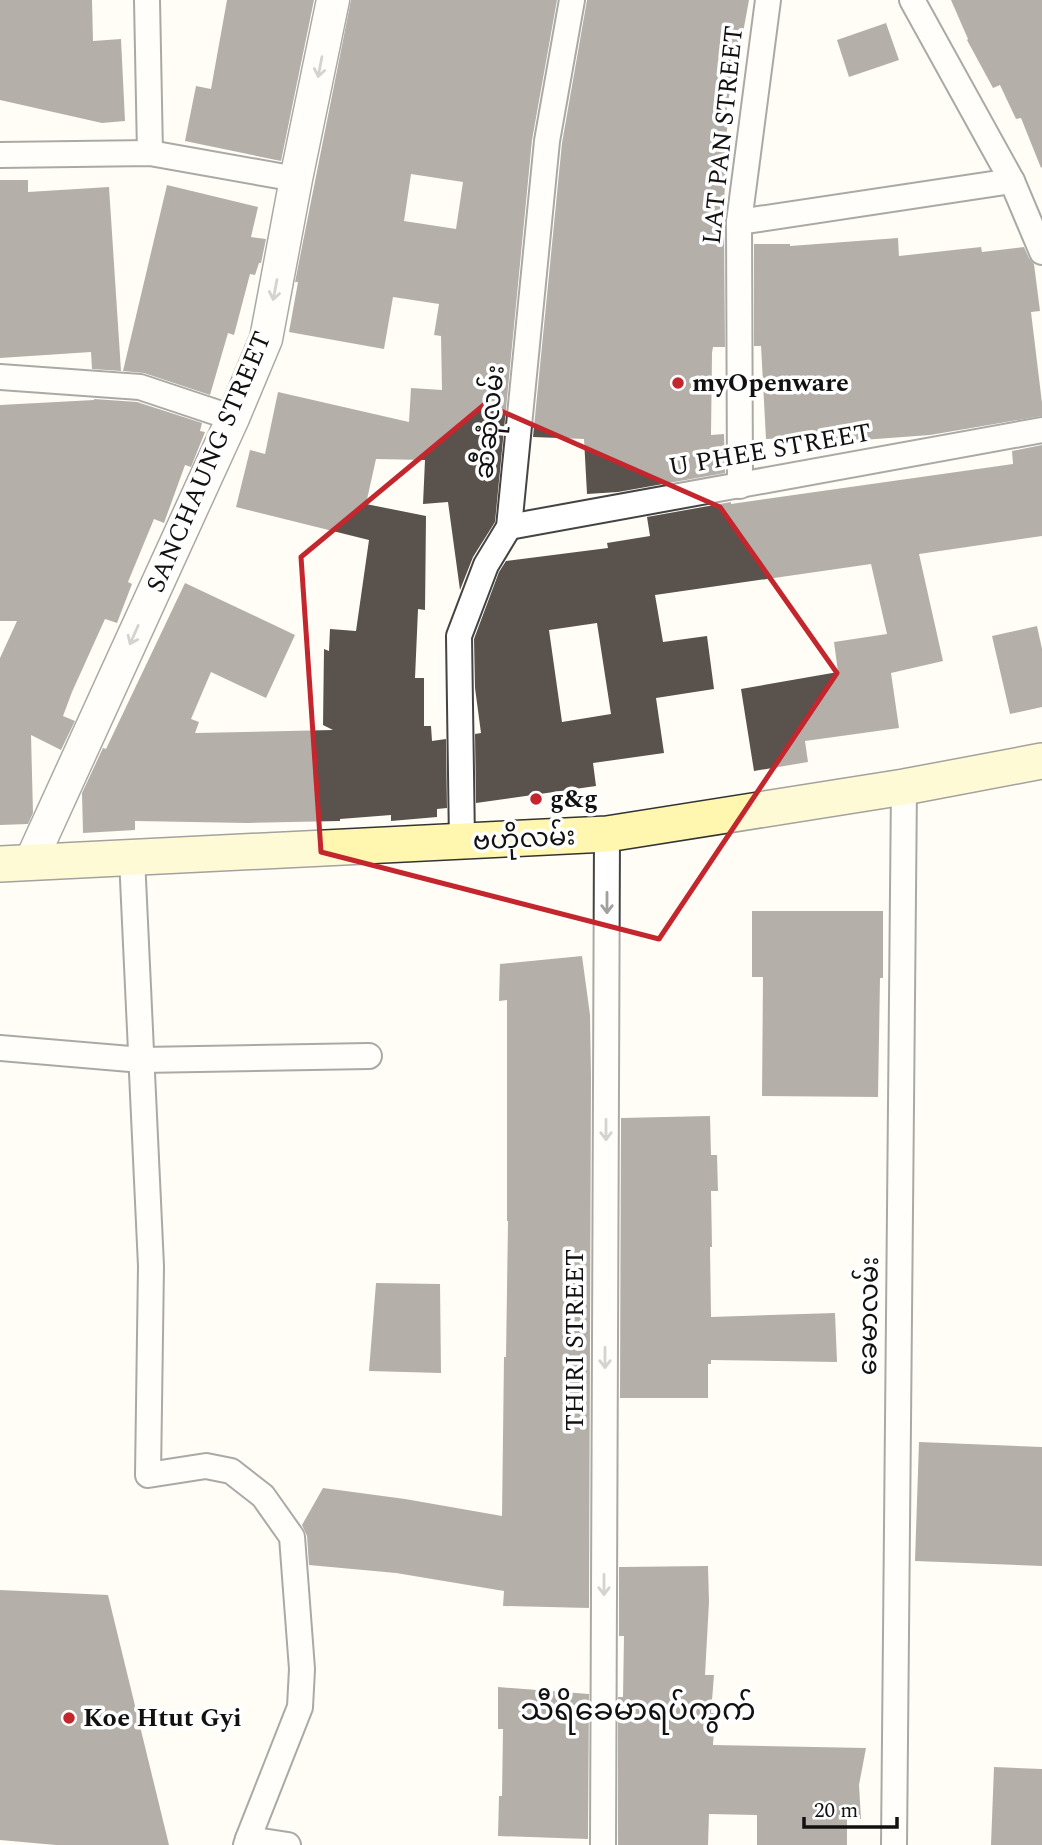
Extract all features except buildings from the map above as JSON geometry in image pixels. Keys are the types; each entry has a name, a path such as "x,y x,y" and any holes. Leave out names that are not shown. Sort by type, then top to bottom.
{"main road":[{"name":"ဗဟိုလမ်း","path":"15,863 607,834 904,788 1042,761"}],"street":[{"path":"147,0 150,153"},
{"name":"SANCHAUNG STREET","path":"15,863 233,418 266,339 333,0"},
{"name":"ဆီဆုံလမ်း","path":"462,842 459,636 486,565 509,527 547,141 572,0"},
{"name":"LAT PAN STREET","path":"740,486 739,222 768,0"},
{"path":"912,0 1012,181 1042,252"},
{"path":"0,155 150,153 296,179"},
{"path":"739,222 1012,181"},
{"path":"0,377 140,387 233,418"},
{"name":"U PHEE STREET","path":"509,527 1042,430"},
{"name":"ခေမာလမ်း","path":"894,1845 904,788"},
{"name":"THIRI STREET","path":"603,1845 607,834"},
{"path":"132,858 150,1266 148,1475 206,1466 231,1471 263,1496 292,1537 302,1669 300,1707 247,1842 288,1845"},
{"path":"0,1048 142,1060 369,1056"}],"highlighted area":[{"path":"485,404 720,507 837,673 659,939 321,852 301,557"}],"place":[{"name":"myOpenware","path":"678,383"},
{"name":"g&g","path":"536,799"},
{"name":"Koe Htut Gyi","path":"69,1718"}],"district":[{"name":"သီရိခေမာရပ်ကွက်","path":"638,1711"}]}
